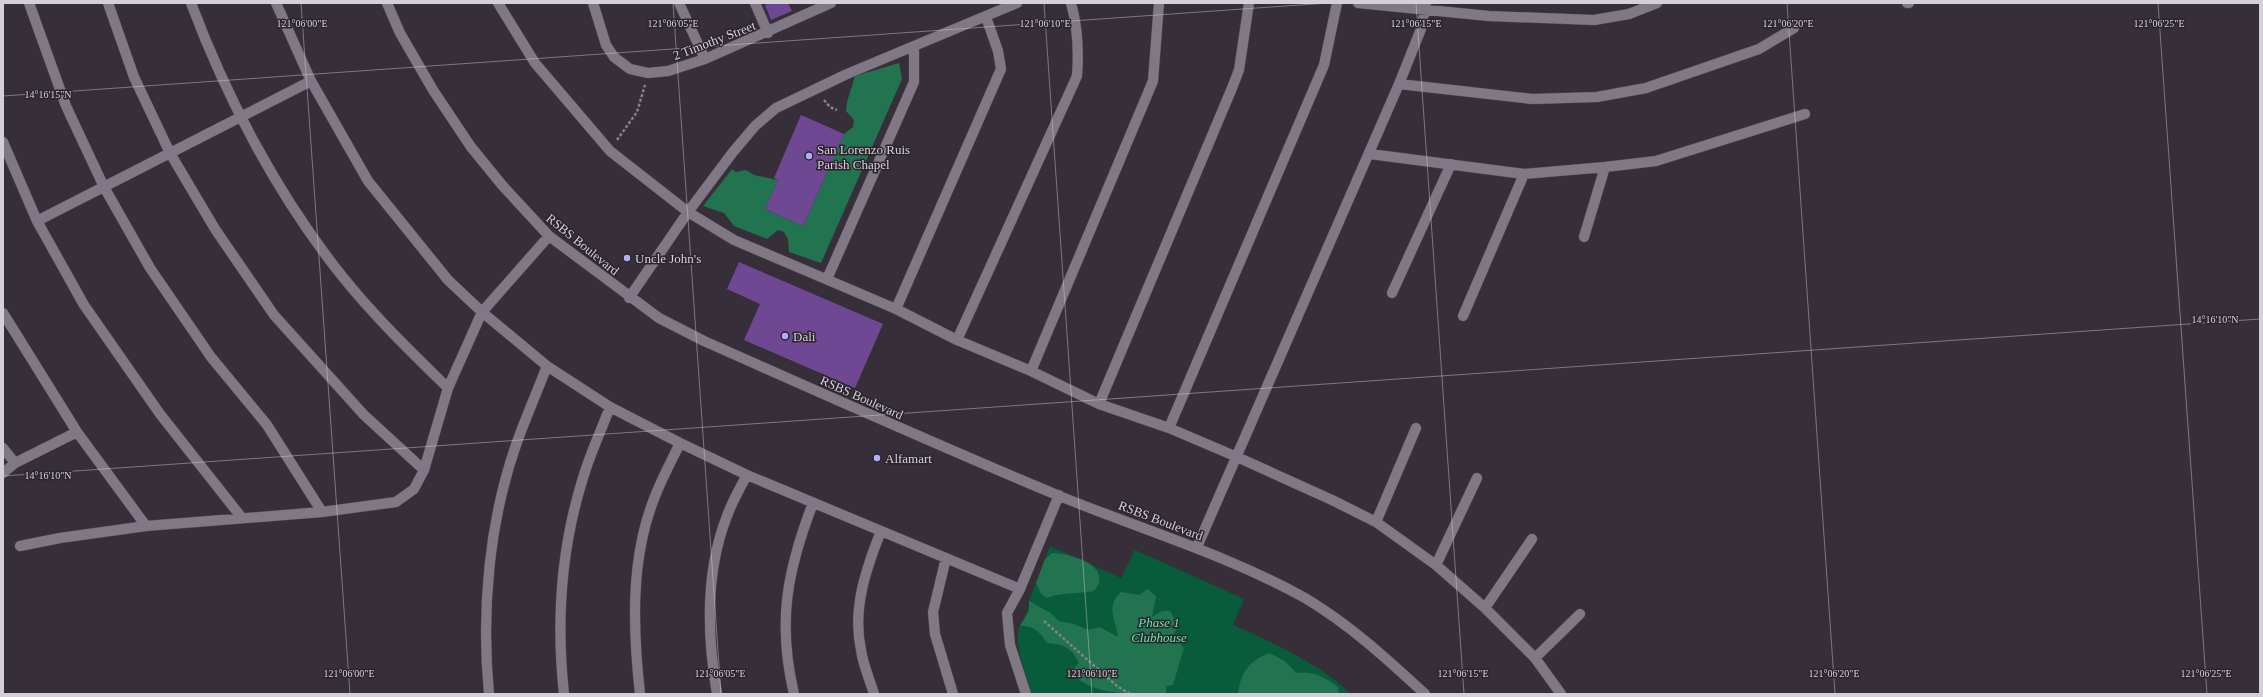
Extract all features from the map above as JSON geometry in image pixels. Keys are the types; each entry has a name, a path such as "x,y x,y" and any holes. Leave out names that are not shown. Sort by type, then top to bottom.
{"street":[{"path":"29,3 66,106 104,187 150,268 211,357 267,425 322,512"},
{"path":"108,3 134,77 170,153 215,229 274,315 364,415 424,470"},
{"path":"191,3 205,41 241,116 302,222 342,276 401,342 448,388"},
{"path":"276,3 311,81 368,181 448,280 482,312 547,366 610,408 680,444 747,475 1020,589"},
{"name":"RSBS Boulevard","path":"388,3 400,33 429,84 470,147 502,185 549,236 629,298 659,318 704,341 1059,495 1197,547 1259,574 1306,599 1359,635 1425,694"},
{"path":"498,3 535,64 610,151 688,212 734,240 896,309 956,340 1031,371 1099,404 1169,428 1237,457 1332,500 1376,522 1436,565 1486,608 1535,658 1561,694"},
{"name":"2 Timothy Street","path":"593,3 606,45 614,57 630,69 648,73 668,71 705,59 768,33 830,3"},
{"path":"679,3 705,59"},
{"path":"755,3 768,33"},
{"path":"629,298 688,212 755,126 776,108 847,74 1017,3"},
{"path":"956,340 1077,76 1079,50 1076,23 1071,3"},
{"path":"1031,371 1153,81 1159,3"},
{"path":"1099,404 1239,70 1249,3"},
{"path":"1169,428 1324,65 1337,3"},
{"path":"1358,3 1426,6 1547,20 1594,20 1629,14 1657,3"},
{"path":"1197,547 1370,154 1421,29 1426,6"},
{"path":"896,309 1001,69 998,51 986,17"},
{"path":"1399,84 1532,99 1597,98 1646,88 1759,49 1794,28"},
{"path":"827,279 914,82 914,47"},
{"path":"37,221 311,81"},
{"path":"1370,154 1524,174 1605,167 1656,161 1805,114"},
{"path":"4,146 37,221 88,312 160,414 242,518"},
{"path":"1392,292 1451,164"},
{"path":"1584,237 1605,167"},
{"path":"1463,316 1524,174"},
{"path":"20,546 60,538 146,526 322,512 396,502 414,489 424,470 448,388 482,312 549,236"},
{"path":"3,313 76,432 146,526"},
{"path":"489,694 486,668 487,588 494,533 502,494 516,443 547,366"},
{"path":"564,694 560,659 560,594 567,544 583,478 610,408"},
{"path":"1376,522 1416,428"},
{"path":"3,473 15,463 76,432"},
{"path":"640,694 636,651 635,602 639,560 654,499 680,444"},
{"path":"3,448 15,463"},
{"path":"717,694 714,674 710,601 717,550 727,516 747,475"},
{"path":"1436,565 1477,478"},
{"path":"1026,694 1010,645 1007,613 1020,589 1059,495"},
{"path":"794,694 788,668 784,620 790,577 798,543 813,503"},
{"path":"874,694 860,650 857,617 869,561 880,531"},
{"path":"1486,608 1532,538"},
{"path":"946,558 933,612 934,634 954,694"},
{"path":"1535,658 1580,614"}],"path":[{"path":"610,151 637,112 648,73"},
{"path":"1044,621 1117,686 1129,694"}],"green space":[{"path":"899,63 902,79 821,263 789,252 788,239 784,232 778,230 767,239 734,226 724,213 703,206 732,169 736,172 746,170 754,175 778,180 765,209 803,226 844,134 853,127 854,120 846,111 847,102 855,76"},
{"name":"Phase 1 Clubhouse","path":"1050,546 1121,578 1135,550 1244,599 1233,625 1310,663 1324,672 1351,694 1032,694 1020,656 1018,633 1020,625 1026,615 1029,601"},
{"path":"1052,553 1079,558 1095,568 1099,575 1099,582 1094,591 1047,598 1041,594 1036,583 1045,559"},
{"path":"1147,589 1156,596 1152,617 1162,611 1170,611 1178,625 1172,638 1178,641 1184,648 1173,685 1166,686 1166,694 1127,694 1101,690 1089,686 1071,671 1079,663 1070,650 1058,644 1047,643 1033,628 1020,626 1029,611 1029,601 1049,612 1059,621 1074,624 1088,630 1100,627 1118,637 1112,608 1116,598 1121,592 1140,595"},
{"path":"1269,653 1285,661 1296,673 1318,675 1328,680 1338,687 1339,694 1238,694 1241,680 1247,668 1256,659"}],"building":[{"path":"770,3 788,3 792,11 771,20 765,5"},
{"name":"San Lorenzo Ruis Parish Chapel","path":"801,115 844,134 803,226 765,209 778,180 774,178"},
{"path":"739,262 883,324 855,388 744,340 760,304 727,289"}],"place":[{"name":"San Lorenzo Ruis Parish Chapel","path":"809,156"},
{"name":"Uncle John's","path":"627,258"},
{"name":"Dali","path":"785,336"},
{"name":"Alfamart","path":"877,458"}]}
